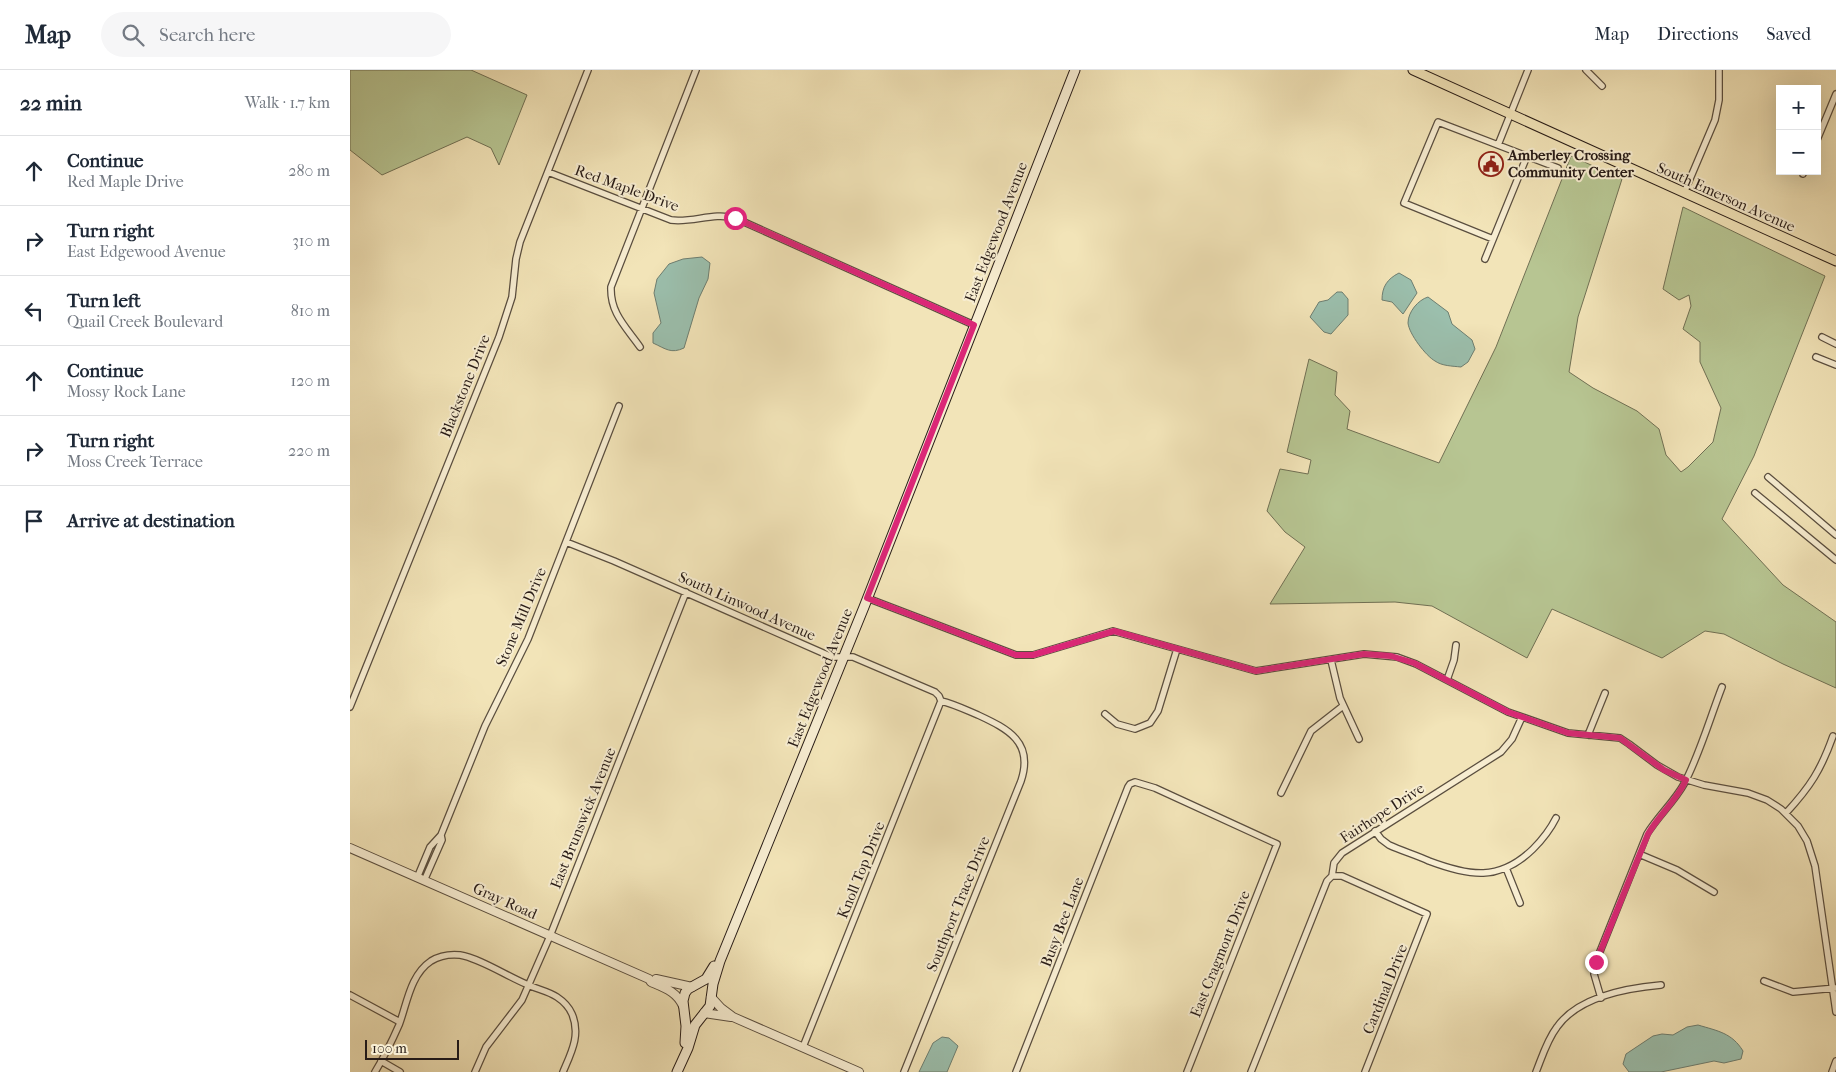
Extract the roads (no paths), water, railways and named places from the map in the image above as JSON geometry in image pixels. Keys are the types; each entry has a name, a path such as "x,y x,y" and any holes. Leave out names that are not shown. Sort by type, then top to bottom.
{"main road":[{"name":"East Edgewood Avenue","path":"712,997 714,979 720,961 867,598 1075,70"},
{"name":"South Emerson Avenue","path":"1413,70 1836,261"},
{"name":"East Edgewood Avenue","path":"692,987 706,979 717,962 720,961"},
{"path":"677,1072 685,1054 695,1025 710,1006 712,997 706,989 698,986 692,987 685,994 682,1001 686,1026 685,1054"},
{"path":"683,1006 694,1014 704,1013"}],"street":[{"name":"Blackstone Drive","path":"350,707 499,337 512,297 516,259 520,242 588,70"},
{"path":"640,347 618,316 611,299 613,282 696,70"},
{"path":"1498,145 1528,70"},
{"path":"1586,70 1602,86"},
{"path":"1684,193 1715,120 1719,100 1719,70"},
{"path":"1821,130 1836,94"},
{"path":"1493,239 1404,203 1438,122 1558,168"},
{"path":"1485,259 1527,156"},
{"name":"Red Maple Drive","path":"548,172 641,209 677,221 718,216 735,218 974,325"},
{"path":"1822,337 1836,344"},
{"path":"1816,356 1836,365"},
{"name":"Stone Mill Drive","path":"421,879 430,847 441,835 485,726 525,645 619,406"},
{"path":"1768,477 1836,535"},
{"path":"1755,493 1836,560"},
{"name":"South Linwood Avenue","path":"566,542 686,592 832,657 853,657 935,692 941,702 951,704 1000,725 1011,732 1020,744"},
{"name":"East Brunswick Avenue","path":"475,1072 486,1047 522,1000 550,936 686,592"},
{"path":"867,598 1016,655 1033,655 1114,631 1256,671 1364,654 1391,656 1414,663 1501,709 1522,717 1568,733 1611,736 1621,739 1659,767 1686,780 1753,794 1774,804 1786,813 1803,833 1814,860 1836,1012"},
{"path":"1447,680 1454,660 1456,645"},
{"path":"1105,714 1117,724 1134,729 1150,723 1158,711 1177,648"},
{"path":"1331,660 1343,706 1358,739"},
{"path":"1602,998 1594,974 1596,960 1650,829 1678,794 1686,780 1722,688"},
{"path":"1588,735 1605,693"},
{"name":"Knoll Top Drive","path":"803,1047 941,702"},
{"path":"1281,793 1311,731 1343,706"},
{"name":"Fairhope Drive","path":"1251,1072 1327,880 1332,876 1334,863 1342,853 1375,831 1501,752 1512,740 1522,717"},
{"path":"1786,813 1808,788 1818,773 1833,736"},
{"name":"Southport Trace Drive","path":"904,1072 1021,781 1025,762 1020,744"},
{"name":"Busy Bee Lane","path":"1016,1072 1132,782 1138,782 1155,788 1277,844"},
{"path":"1375,831 1381,839 1392,846 1454,870 1483,873 1506,868 1526,856 1543,839 1556,818"},
{"name":"East Cragmont Drive","path":"1187,1072 1277,844"},
{"name":"Gray Road","path":"350,848 649,979 692,987"},
{"path":"1639,854 1672,868 1714,892"},
{"path":"1506,868 1520,903"},
{"name":"Cardinal Drive","path":"1332,876 1342,876 1427,914 1365,1072"},
{"path":"375,1072 400,1022 417,975 424,966 440,957 454,955 465,956 555,996 564,1003 572,1015 576,1029 575,1040 563,1072"},
{"name":"Gray Road","path":"649,979 651,982 672,992 679,998 683,1006"},
{"path":"1764,981 1793,992 1834,988"},
{"path":"1536,1072 1551,1035 1558,1025 1575,1010 1628,989 1661,985"},
{"path":"350,995 400,1022"},
{"path":"712,997 721,1008 733,1017 859,1072"},
{"path":"704,1013 733,1017"},
{"path":"382,1061 400,1072"},
{"path":"1832,1072 1836,1061"}],"place":[{"name":"Amberley Crossing Community Center","path":"1491,164"}]}
